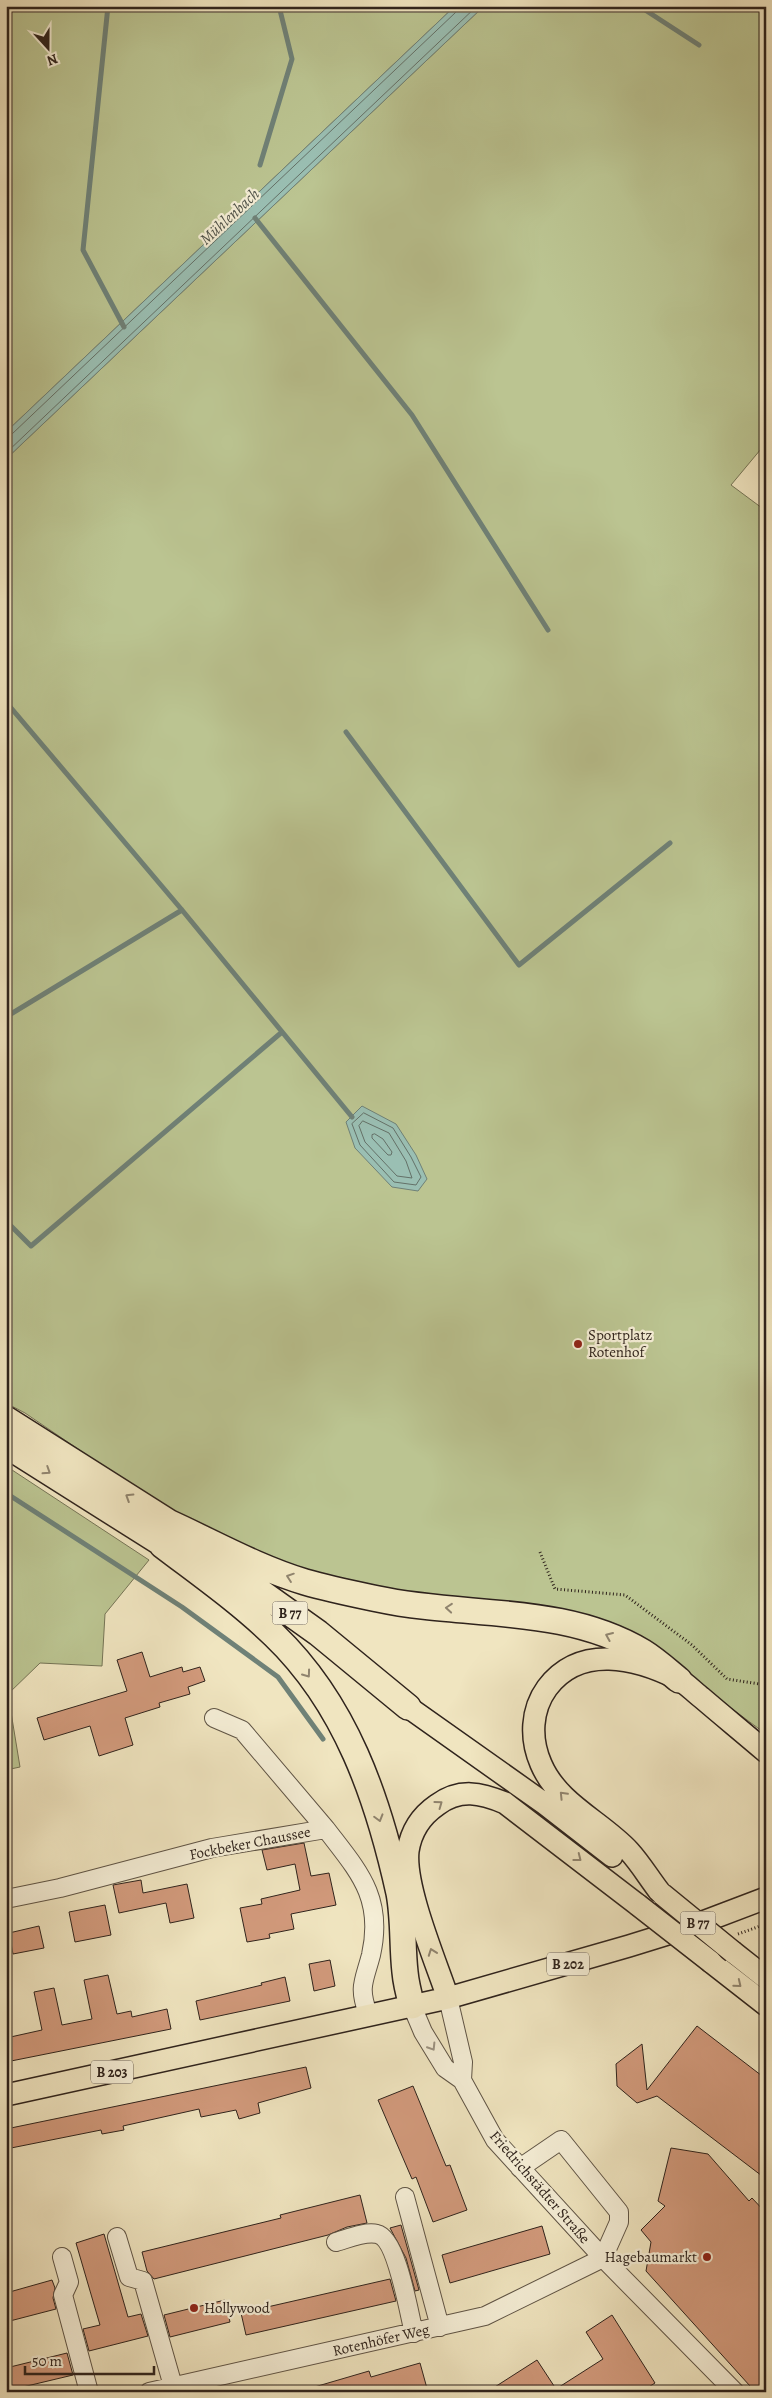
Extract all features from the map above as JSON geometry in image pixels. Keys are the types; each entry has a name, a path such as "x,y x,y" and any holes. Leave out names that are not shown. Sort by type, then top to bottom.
{"highway":[{"name":"B 77","path":"6,1419 166,1534"},
{"name":"B 77","path":"6,1445 241,1578 318,1632 408,1707"},
{"path":"166,1534 305,1582 408,1604 544,1618 605,1634 644,1652 679,1680"},
{"path":"166,1534 276,1636 332,1707 350,1740 364,1771 379,1817 399,1895 405,1974 412,2006"}],"main road":[{"path":"660,1892 628,1851 562,1795 550,1779 537,1749 533,1724 542,1695 552,1682 577,1664 595,1658 614,1658 636,1663 679,1680 766,1752"},
{"name":"B 77","path":"408,1707 545,1804 660,1892 766,1978"},
{"path":"448,1998 413,1890 408,1853 412,1836 423,1815 446,1799 466,1793 483,1794 505,1803 766,2006"},
{"name":"B 202","path":"412,2006 448,1998 629,1946 687,1928 766,1898"},
{"name":"B 203","path":"6,2095 368,2014 412,2006"}],"street":[{"path":"214,1718 242,1730 326,1829"},
{"name":"Fockbeker Chaussee","path":"6,1899 60,1888 212,1848 326,1829 363,1878 374,1910 374,1933 371,1955 362,1980 362,1998 368,2014"},
{"name":"Friedrichstädter Straße","path":"448,1998 463,2062 462,2080"},
{"name":"Friedrichstädter Straße","path":"412,2006 423,2032 444,2068 462,2080 495,2140 604,2258 735,2392"},
{"path":"520,2168 561,2140 618,2212 620,2222 604,2258"},
{"path":"405,2197 440,2327"},
{"path":"336,2242 371,2233 379,2234 386,2238 394,2254 414,2333"},
{"path":"117,2237 129,2277 144,2281 173,2386"},
{"path":"62,2257 69,2282 62,2295 89,2392"},
{"name":"Rotenhöfer Weg","path":"149,2392 485,2316 604,2258"}],"path":[{"path":"540,1552 555,1589 625,1595 692,1645 727,1679 766,1685"}],"green space":[{"path":"6,6 455,6 6,432"},
{"path":"484,6 766,6 766,443 731,485 766,511 766,1734 655,1652 382,1593 277,1563 181,1519 25,1413 6,1403 6,459"},
{"path":"6,1466 149,1560 105,1614 102,1666 40,1663 8,1694 20,1767 6,1770"}],"water":[{"path":"455,6 484,6 6,459 6,432"},
{"path":"362,1106 396,1124 416,1155 427,1179 418,1191 392,1187 355,1148 346,1122"}],"building":[{"path":"142,1652 150,1677 182,1667 183,1672 200,1667 205,1681 188,1687 190,1694 159,1703 160,1707 125,1718 133,1745 99,1756 90,1726 44,1740 37,1718 127,1691 117,1660"},
{"path":"304,1843 311,1876 329,1873 336,1905 291,1914 294,1929 269,1934 270,1938 247,1942 240,1908 262,1904 261,1899 300,1890 295,1864 267,1870 262,1850"},
{"path":"141,1880 143,1893 187,1884 194,1918 170,1923 166,1903 119,1913 113,1885"},
{"path":"105,1905 111,1935 75,1942 69,1912"},
{"path":"39,1926 44,1948 13,1954 9,1933"},
{"path":"330,1960 335,1986 314,1991 309,1964"},
{"path":"108,1975 117,2014 131,2011 132,2017 167,2009 171,2029 6,2062 6,2038 42,2030 34,1992 54,1988 62,2025 92,2019 84,1980"},
{"path":"285,1977 290,2001 200,2020 196,2001 262,1985 261,1983"},
{"path":"697,2026 766,2079 766,2179 657,2096 637,2103 617,2086 616,2064 642,2044 647,2090"},
{"path":"306,2067 311,2088 258,2103 260,2113 239,2119 236,2110 201,2117 199,2109 123,2126 124,2130 102,2134 101,2130 6,2149 6,2129"},
{"path":"413,2086 446,2166 450,2165 467,2210 433,2222 416,2177 412,2179 378,2100"},
{"name":"Hagebaumarkt","path":"671,2148 708,2154 749,2201 752,2198 766,2213 766,2392 750,2391 750,2386 646,2271 651,2242 641,2230 665,2206 658,2201"},
{"path":"360,2195 367,2223 347,2227 328,2235 154,2279 147,2271 142,2252 281,2218 280,2215"},
{"path":"401,2225 419,2290 415,2291 406,2258 390,2228"},
{"path":"542,2226 550,2254 450,2283 442,2255"},
{"path":"104,2234 128,2317 141,2314 148,2336 89,2351 83,2329 100,2325 76,2243"},
{"path":"390,2279 396,2301 246,2335 241,2313"},
{"path":"52,2280 55,2288 53,2298 56,2309 6,2322 6,2293"},
{"path":"225,2300 230,2322 170,2337 164,2315"},
{"path":"612,2315 655,2383 641,2392 487,2392 537,2360 556,2389 603,2359 586,2332"},
{"path":"67,2353 73,2375 6,2391 6,2368"},
{"path":"420,2363 428,2392 312,2392 311,2388 369,2371 371,2377"}],"waterway":[{"path":"108,6 83,250 124,327"},
{"path":"260,165 292,59 279,6"},
{"path":"639,6 699,45"},
{"path":"755,6 766,11"},
{"path":"255,218 412,415 548,630"},
{"path":"6,702 182,910 352,1117"},
{"path":"346,732 519,965 670,843"},
{"path":"6,1017 182,910"},
{"path":"6,1221 31,1246 282,1032"},
{"path":"6,1493 182,1607 278,1677 323,1739"}],"place":[{"name":"Sportplatz Rotenhof","path":"578,1344"},
{"name":"Hagebaumarkt","path":"707,2257"},
{"name":"Hollywood","path":"194,2308"}],"water label":[{"name":"Mühlenbach","path":"229,216"}]}
